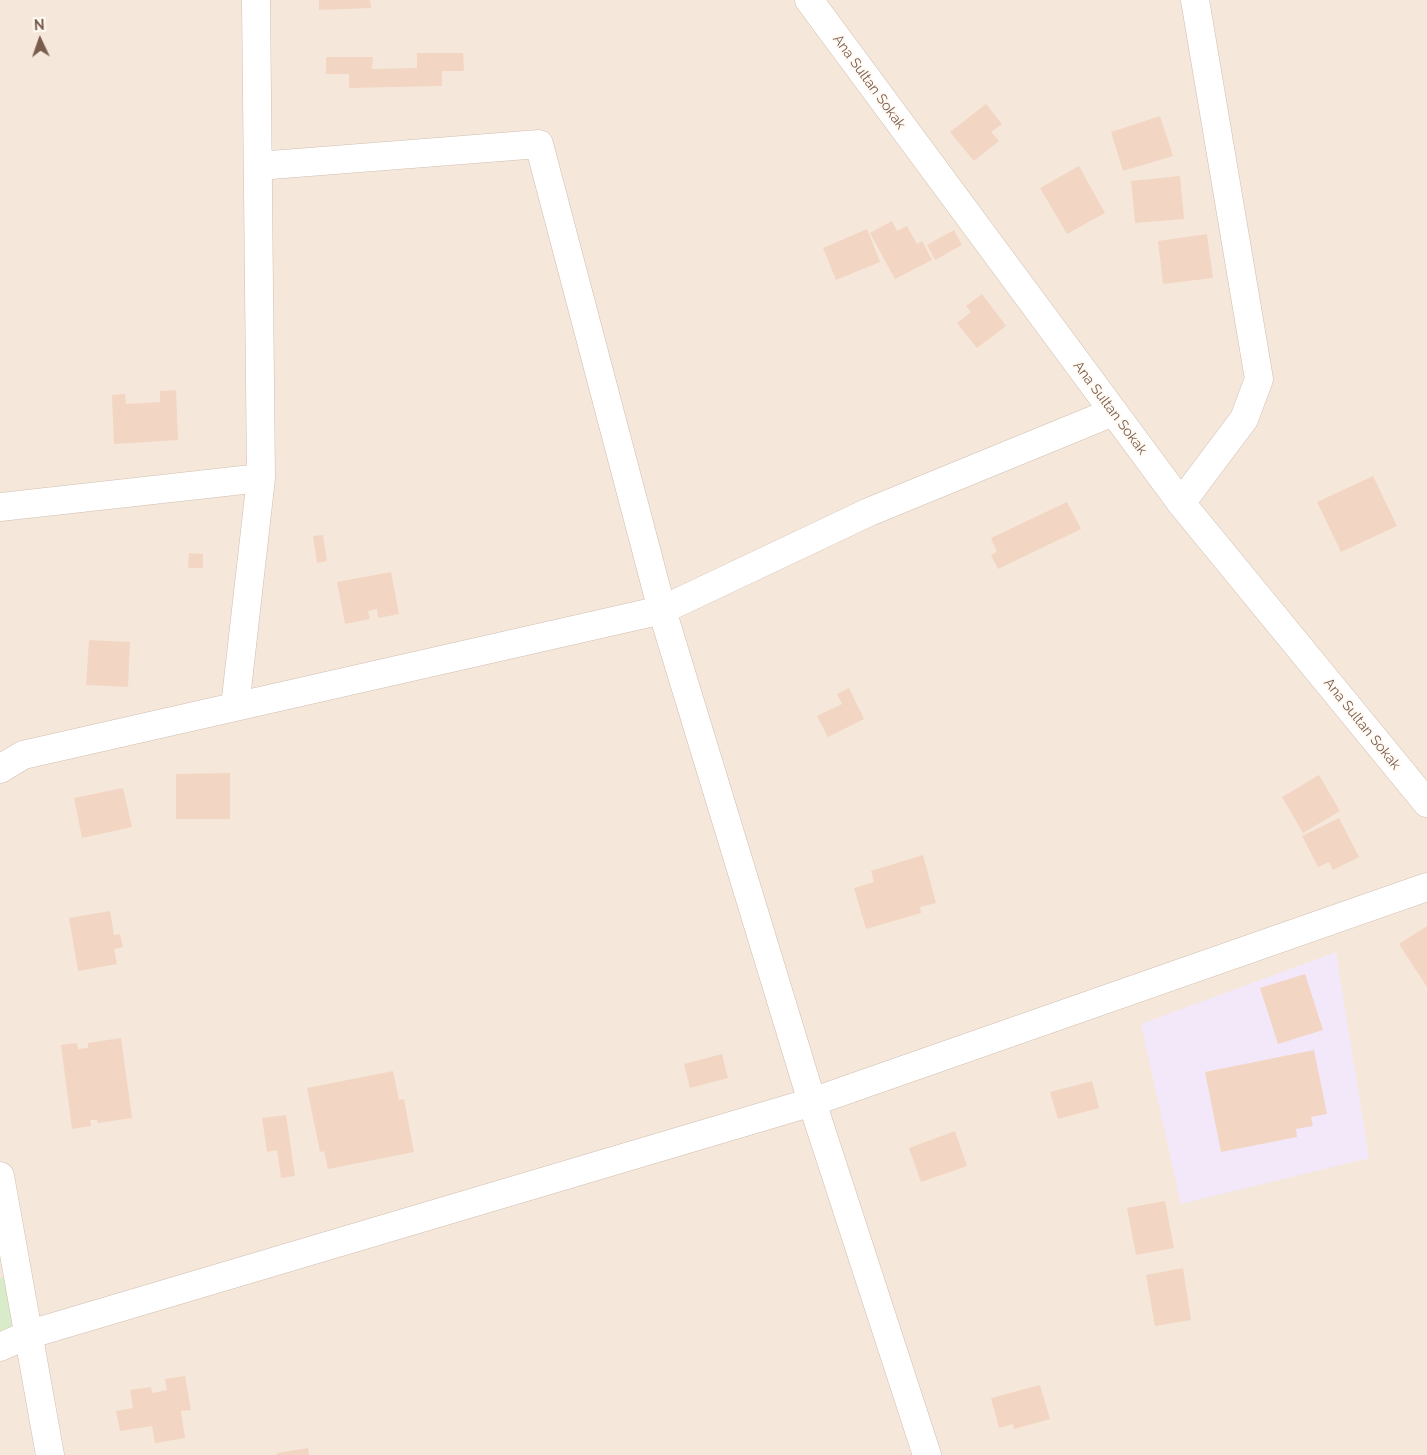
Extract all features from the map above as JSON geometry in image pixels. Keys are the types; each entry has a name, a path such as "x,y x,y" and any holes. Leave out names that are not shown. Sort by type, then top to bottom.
{"street":[{"path":"235,707 261,478 256,0"},
{"name":"Ana Sultan Sokak","path":"809,0 1181,504 1427,803"},
{"path":"1181,504 1244,419 1260,379 1195,0"},
{"path":"258,166 539,144 662,610 812,1102 926,1455"},
{"path":"0,769 23,755 662,610 869,512 1113,412"},
{"path":"0,507 261,478"},
{"path":"0,1347 27,1335 812,1102 1427,888"},
{"path":"0,1176 50,1455"}],"shaded area":[{"path":"0,0 1427,0 1427,1455 0,1455"},
{"path":"1336,952 1369,1158 1181,1204 1141,1024"}],"green space":[{"path":"14,1275 20,1317 11,1335 0,1339 0,1278"}],"building":[{"path":"319,0 370,0 371,8 319,10"},
{"path":"417,53 463,53 464,71 442,71 442,86 349,88 349,74 326,74 326,57 373,57 372,69 417,68"},
{"path":"986,104 1002,124 991,132 999,141 974,161 950,132"},
{"path":"1160,116 1173,156 1123,171 1111,132"},
{"path":"1079,166 1105,213 1067,234 1040,188"},
{"path":"1180,176 1184,219 1135,223 1131,181"},
{"path":"892,221 897,231 907,226 917,244 922,241 932,260 895,279 870,233"},
{"path":"867,229 880,262 836,280 823,248"},
{"path":"954,230 962,245 935,260 927,245"},
{"path":"1207,234 1213,278 1163,284 1158,241"},
{"path":"982,294 1006,326 977,348 957,323 971,312 966,306"},
{"path":"176,390 178,440 114,444 112,395 125,394 126,404 160,402 160,391"},
{"path":"1373,476 1397,526 1341,552 1317,502"},
{"path":"1067,502 1081,529 998,569 991,555 997,552 991,538"},
{"path":"323,535 327,561 317,563 313,536"},
{"path":"189,553 203,554 203,568 188,568"},
{"path":"391,572 399,614 378,618 377,609 368,611 370,619 345,624 337,582"},
{"path":"89,640 130,642 128,687 86,685"},
{"path":"849,688 864,719 828,737 817,716 842,704 837,694"},
{"path":"230,773 230,819 176,819 176,774"},
{"path":"1319,775 1340,811 1303,833 1282,797"},
{"path":"123,788 132,827 82,838 74,798"},
{"path":"1339,818 1359,857 1333,870 1329,862 1318,867 1302,836"},
{"path":"923,855 936,903 920,907 921,913 866,929 854,888 874,882 871,871"},
{"path":"110,911 114,935 120,934 123,947 114,949 117,964 78,971 69,918"},
{"path":"1427,926 1427,987 1399,944"},
{"path":"1305,974 1323,1030 1278,1044 1260,988"},
{"path":"121,1038 132,1118 98,1123 97,1120 90,1120 91,1126 72,1129 61,1045 77,1043 78,1049 88,1048 88,1043"},
{"path":"1314,1050 1327,1114 1311,1117 1313,1126 1296,1129 1297,1137 1221,1152 1205,1072"},
{"path":"722,1054 728,1078 690,1088 684,1064"},
{"path":"393,1071 399,1100 404,1099 414,1152 328,1169 324,1151 320,1152 307,1088"},
{"path":"1092,1081 1099,1108 1058,1119 1050,1092"},
{"path":"286,1115 295,1176 281,1178 277,1150 267,1152 262,1118"},
{"path":"955,1131 967,1166 921,1182 909,1148"},
{"path":"1165,1201 1174,1248 1136,1255 1127,1208"},
{"path":"1183,1268 1191,1320 1155,1326 1146,1275"},
{"path":"185,1376 191,1410 181,1411 185,1438 155,1443 152,1426 120,1431 116,1411 133,1408 130,1390 151,1387 152,1393 167,1390 165,1379"},
{"path":"1040,1385 1050,1419 1014,1429 1013,1424 999,1428 991,1398"},
{"path":"308,1448 309,1455 277,1455 277,1453"}]}
